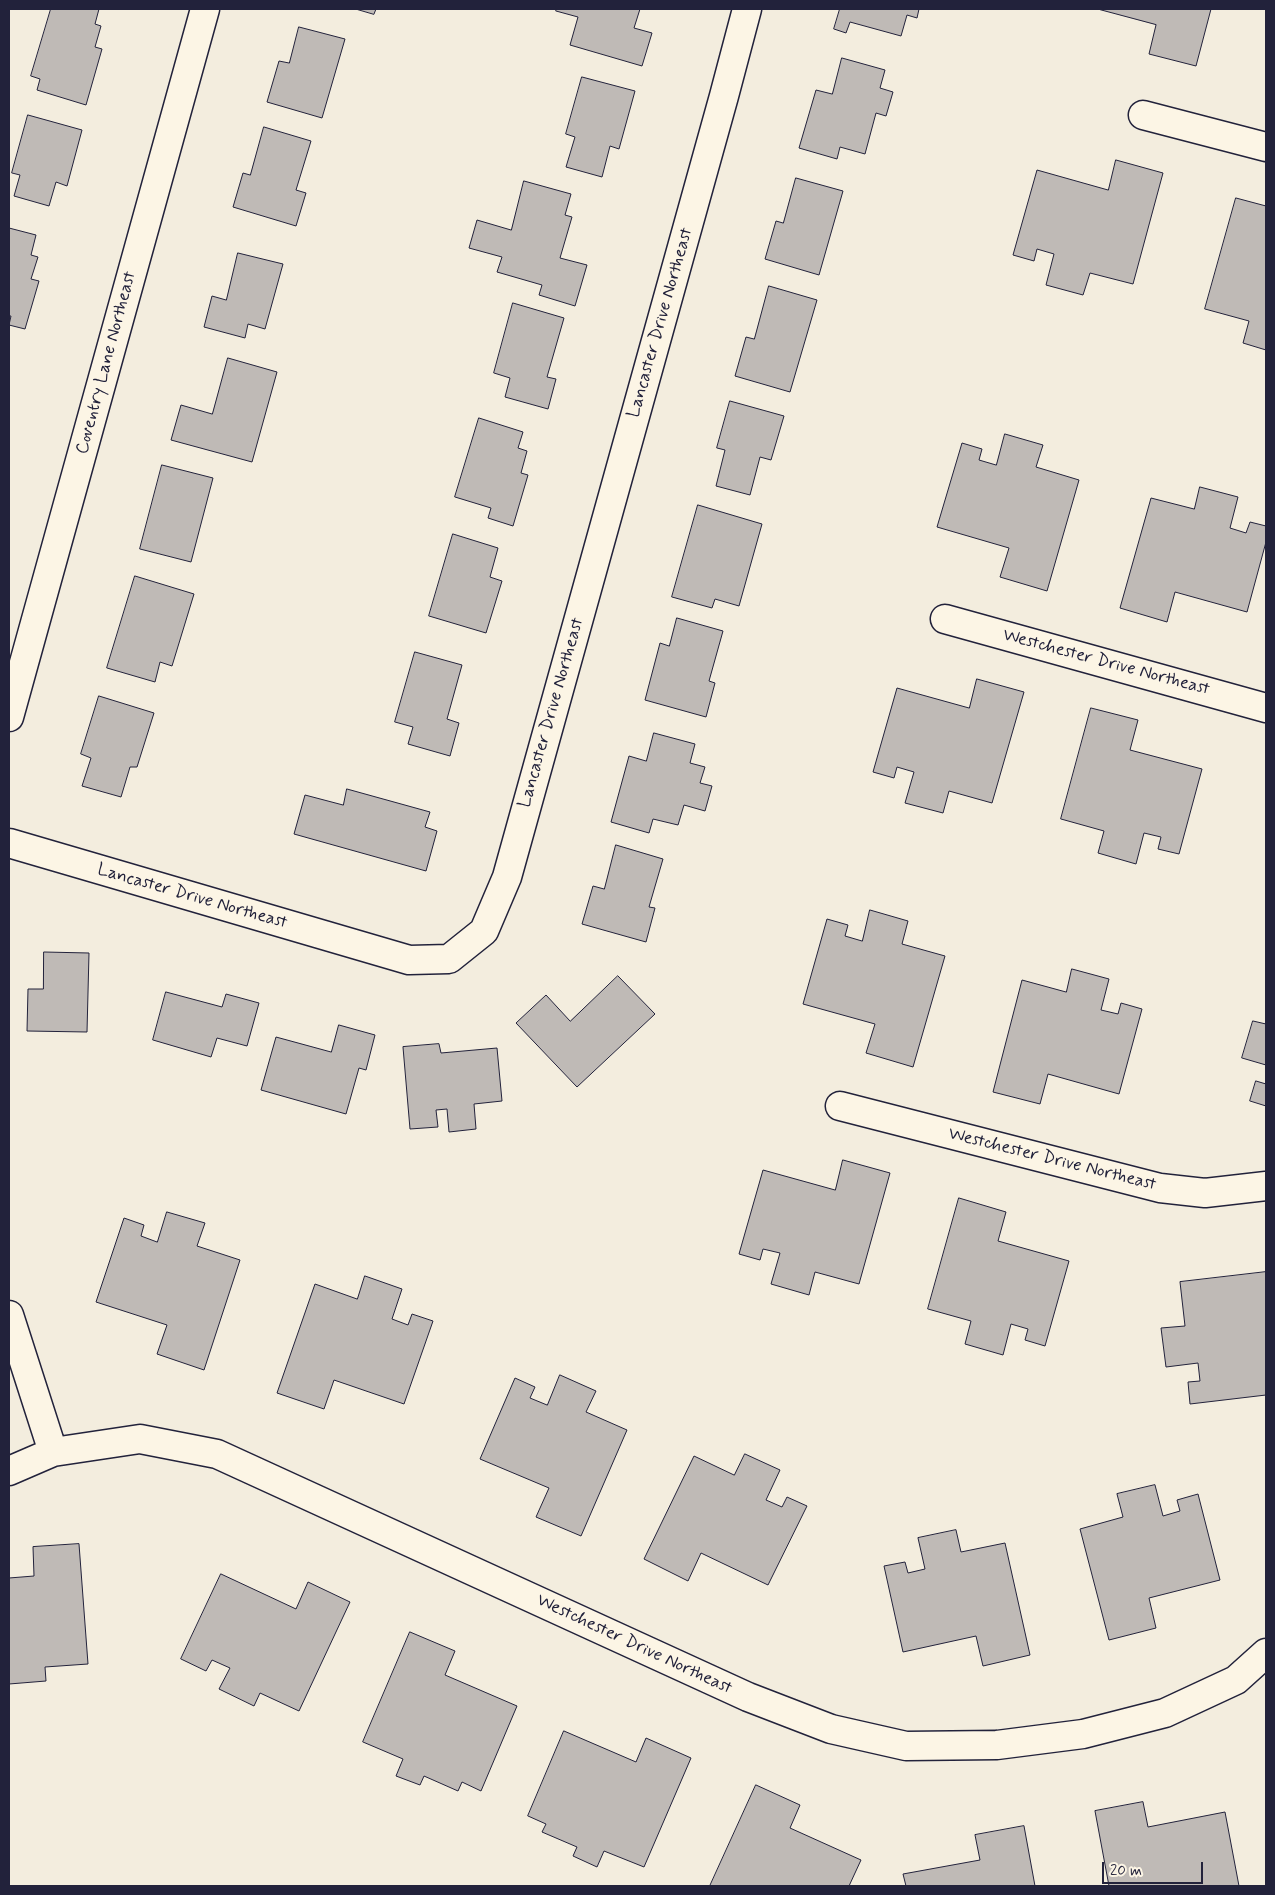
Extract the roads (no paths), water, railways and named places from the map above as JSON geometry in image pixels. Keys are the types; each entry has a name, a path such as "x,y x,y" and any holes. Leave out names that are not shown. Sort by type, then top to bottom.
{"street":[{"name":"Coventry Lane Northeast","path":"9,717 205,9"},
{"name":"Lancaster Drive Northeast","path":"9,843 409,960 449,959 484,931 507,877 747,9"},
{"path":"1143,116 1266,147"},
{"name":"Westchester Drive Northeast","path":"945,619 1266,708"},
{"name":"Westchester Drive Northeast","path":"840,1106 1160,1188 1205,1193 1266,1186"},
{"path":"9,1315 53,1452"},
{"name":"Westchester Drive Northeast","path":"9,1471 53,1452 140,1439 217,1454 748,1697 831,1729 906,1746 997,1745 1054,1738 1083,1734 1165,1713 1236,1680 1266,1652"}]}
